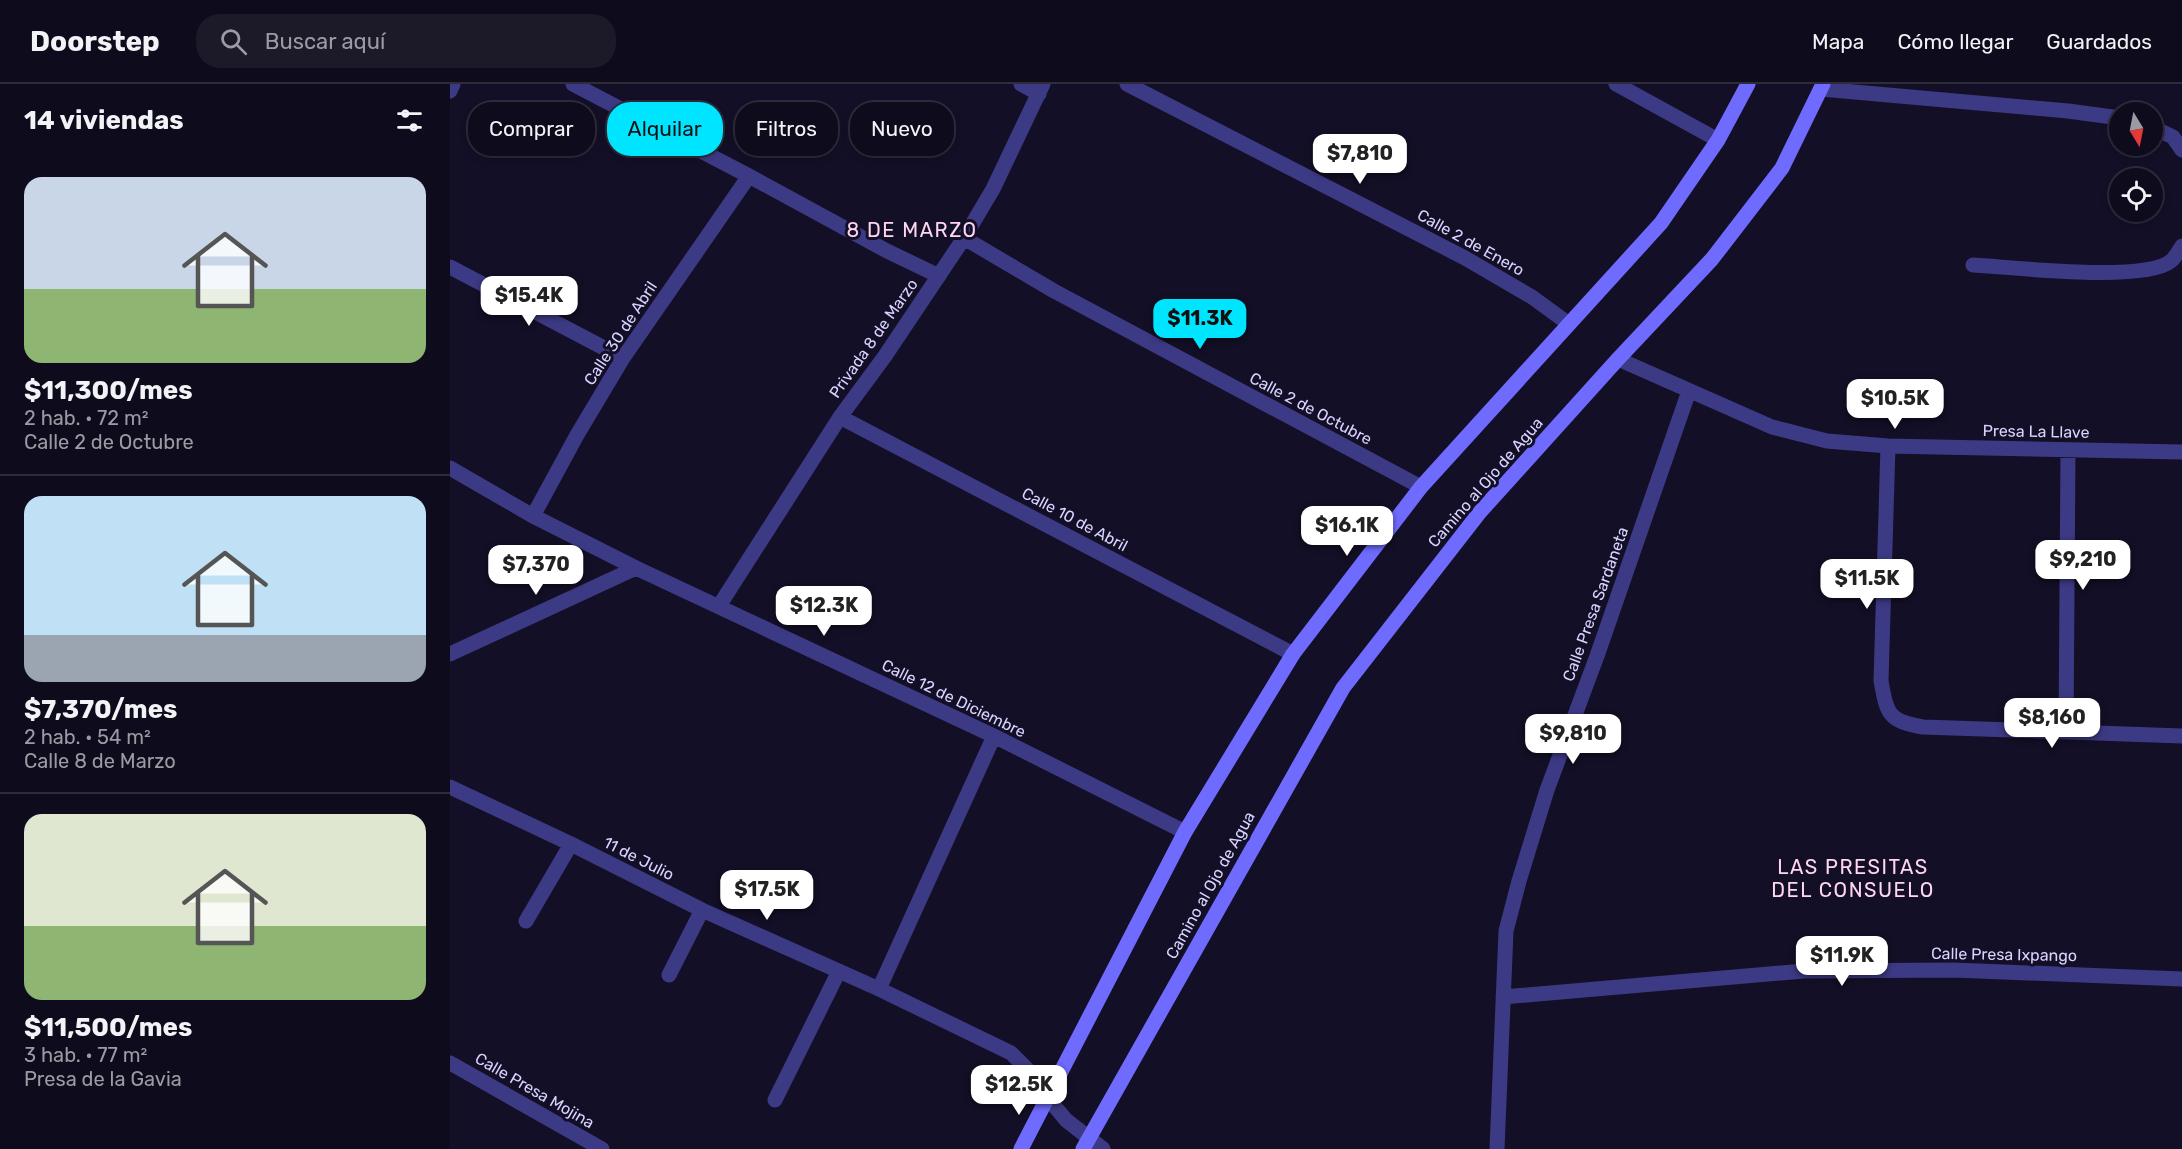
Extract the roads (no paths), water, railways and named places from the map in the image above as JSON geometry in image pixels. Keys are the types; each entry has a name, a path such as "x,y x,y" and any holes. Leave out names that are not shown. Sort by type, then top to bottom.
{"street":[{"path":"450,90 453,84"},
{"path":"573,84 887,251 939,276"},
{"path":"1021,84 1041,89"},
{"name":"Calle 2 de Enero","path":"1127,84 1466,258 1533,297 1569,324"},
{"path":"1616,84 1718,140"},
{"path":"1021,1149 1185,832 1293,654 1421,487 1661,223 1718,140 1748,84"},
{"path":"1822,86 2109,117"},
{"name":"Camino al Ojo de Agua","path":"1086,1144 1343,688 1480,512 1712,259 1782,168 1822,86"},
{"name":"Privada 8 de Marzo","path":"719,606 840,417 885,356 964,238 993,189 1041,89"},
{"path":"2163,132 2173,137 2182,150"},
{"name":"Calle 30 de Abril","path":"533,516 576,435 623,358 749,176"},
{"name":"Calle 2 de Octubre","path":"964,238 1054,291 1421,487"},
{"path":"1973,265 2136,272 2171,262 2182,246"},
{"path":"450,267 623,358"},
{"name":"Presa La Llave","path":"1618,359 1772,427 1827,441 1888,446 2182,452"},
{"name":"Calle Presa Sardaneta","path":"1497,1149 1506,931 1547,790 1597,656 1689,391"},
{"name":"Calle 10 de Abril","path":"840,417 1293,654"},
{"path":"1888,446 1881,681 1885,704 1894,719 1923,727 2182,736"},
{"path":"2066,732 2067,450"},
{"name":"Calle 12 de Diciembre","path":"450,468 533,516 636,568 994,736 1185,832"},
{"path":"450,654 636,568"},
{"path":"879,989 994,736"},
{"name":"11 de Julio","path":"450,787 571,844 702,910 879,989 1011,1053 1034,1076 1047,1097 1086,1144 1103,1149"},
{"path":"526,921 571,844"},
{"path":"669,975 702,910"},
{"name":"Calle Presa Ixpango","path":"1503,998 1804,971 1954,970 2182,979"},
{"path":"775,1100 839,971"},
{"name":"Calle Presa Mojina","path":"450,1063 602,1149"}],"district":[{"name":"8 DE MARZO","path":"912,230"},
{"name":"LAS PRESITAS DEL CONSUELO","path":"1853,878"}]}
